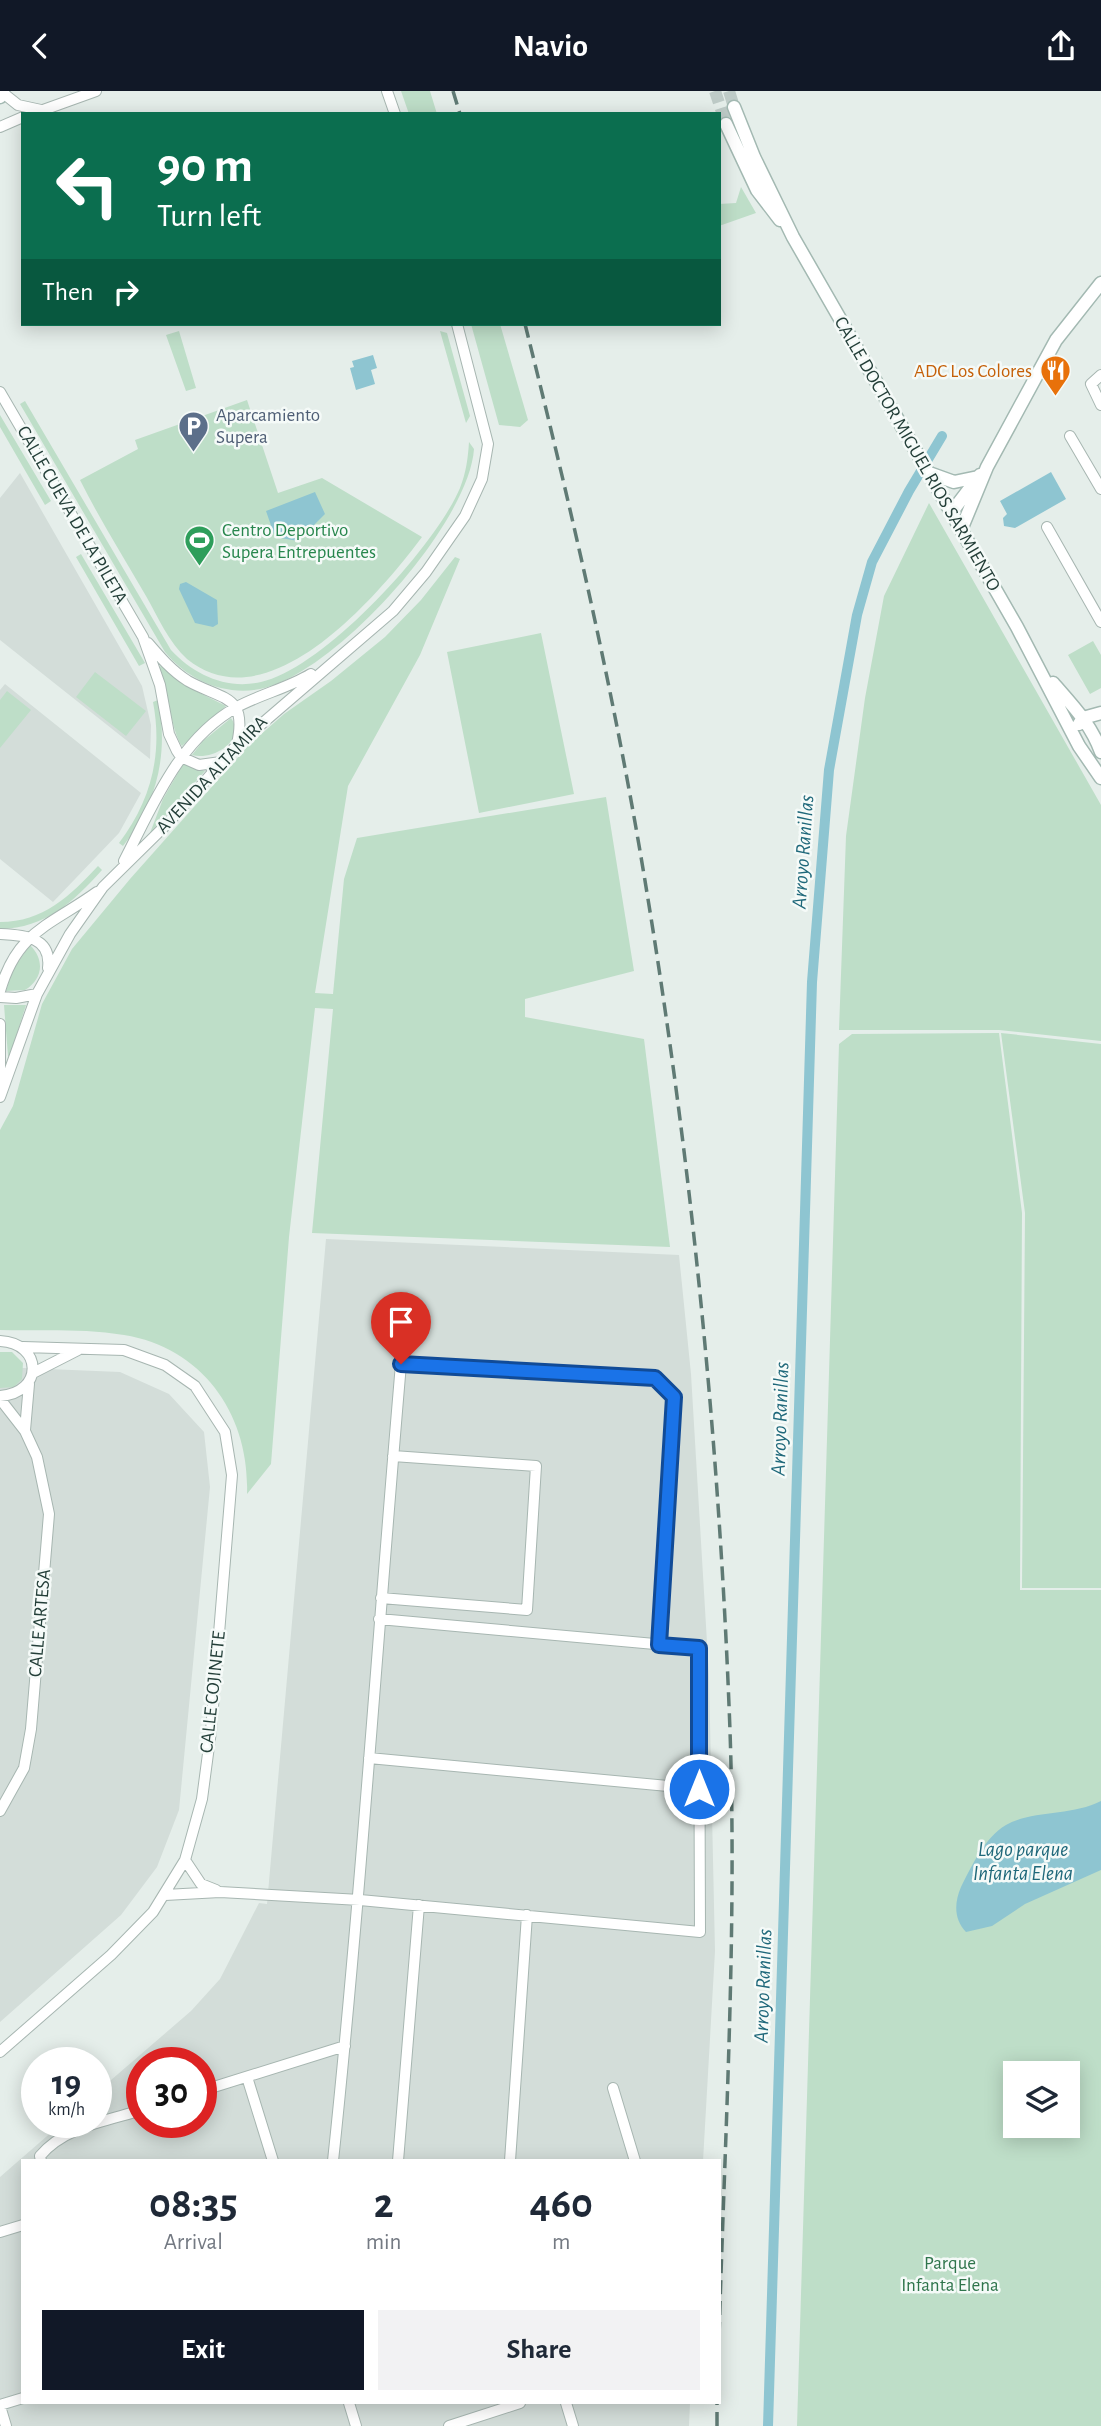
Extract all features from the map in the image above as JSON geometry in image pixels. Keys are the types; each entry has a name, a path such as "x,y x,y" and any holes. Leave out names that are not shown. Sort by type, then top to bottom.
{"main road":[{"name":"CALLE DOCTOR MIGUEL RIOS SARMIENTO","path":"734,107 793,237 1041,670 1079,746 1101,778"},
{"name":"CALLE DOCTOR MIGUEL RIOS SARMIENTO","path":"726,124 757,190 793,237"},
{"path":"961,530 987,467 1056,340 1101,284"},
{"path":"951,513 987,467"},
{"path":"929,472 954,482 978,477"},
{"path":"951,513 972,506"},
{"name":"CALLE DOCTOR MIGUEL RIOS SARMIENTO","path":"1041,670 1095,734 1101,752"},
{"path":"1063,695 1101,713"},
{"path":"1079,746 1077,727 1083,718 1101,713"},
{"name":"CALLE DOCTOR MIGUEL RIOS SARMIENTO","path":"1079,746 1101,752"}],"street":[{"path":"2,94 18,105 37,112 96,91"},
{"path":"387,91 394,112"},
{"path":"0,127 21,118"},
{"name":"AVENIDA ALTAMIRA","path":"0,991 7,966 29,935 61,918 103,887 168,823 236,745 271,712 339,659 393,611 426,572 465,516 482,479 488,444 458,326"},
{"path":"1101,375 1091,384 1101,405"},
{"name":"CALLE CUEVA DE LA PILETA","path":"0,392 143,638"},
{"path":"1070,436 1101,489"},
{"path":"1047,527 1101,622"},
{"path":"143,638 165,663 189,681 222,694 237,707 241,726 236,745"},
{"path":"143,638 160,685 169,734 181,757 199,765 220,762"},
{"name":"AVENIDA ALTAMIRA","path":"121,868 181,757 209,728 237,707 293,685 339,659"},
{"name":"AVENIDA ALTAMIRA","path":"0,1097 37,993 103,887"},
{"path":"0,934 29,935 43,948 49,959 47,973"},
{"path":"0,997 16,998 37,993"},
{"path":"0,1024 0,1083"},
{"name":"CALLE COJINETE","path":"0,1341 12,1341 23,1347 124,1350 165,1365 195,1386 225,1432 232,1475 211,1731 202,1799 185,1860 165,1895 111,1955 0,2052"},
{"path":"23,1347 31,1359 31,1379"},
{"name":"CALLE COJINETE","path":"0,1397 16,1395 31,1379 82,1348"},
{"path":"333,2159 360,1900 379,1619 401,1364 655,1378 674,1397 659,1645"},
{"name":"CALLE ARTESA","path":"25,1431 31,1379"},
{"name":"CALLE ARTESA","path":"0,1397 25,1431 45,1485 49,1514 31,1729 24,1768 0,1811"},
{"path":"381,1598 527,1610 536,1465 393,1457"},
{"path":"165,1895 220,1892 360,1900 700,1932 699,1648 379,1619"},
{"path":"369,1758 699,1789"},
{"path":"185,1860 201,1884 220,1892"},
{"path":"398,2159 419,1905"},
{"path":"510,2159 527,1916"},
{"path":"217,2086 345,2046"},
{"path":"247,2077 272,2159"},
{"path":"613,2088 634,2159"},
{"path":"41,2159 40,2156 53,2141 65,2134 126,2115"},
{"path":"0,2232 21,2226"},
{"path":"6,2426 0,2406 21,2399"},
{"path":"349,2404 356,2426"},
{"path":"449,2426 517,2404"},
{"path":"566,2404 573,2426"}],"shaded area":[{"path":"20,473 142,686 151,725 150,759 0,640 0,498"},
{"path":"5,684 141,793 119,833 53,902 0,859 0,690"},
{"path":"326,1239 679,1255 691,1374 709,1676 715,1951 703,2159 21,2159 21,2404 690,2404 689,2426 0,2426 0,2177 45,2138 112,2138 112,2079 126,2067 126,2138 217,2138 217,2047 149,2047 191,2011 220,1979 259,1903 267,1904"},
{"path":"0,1367 120,1372 169,1394 204,1432 210,1487 179,1810 157,1867 121,1915 0,2022"}],"green space":[{"path":"401,91 430,91 436,112 408,112"},
{"path":"741,187 756,213 721,225 721,204 736,203"},
{"path":"472,326 501,326 528,420 520,427 499,425"},
{"path":"179,331 196,388 186,391 166,335"},
{"path":"440,331 447,333 470,416 466,423"},
{"name":"Centro Deportivo Supera Entrepuentes","path":"247,400 278,493 322,478 422,537 378,591 318,645 285,665 252,676 219,675 187,659 175,645 80,480 138,449 135,440"},
{"path":"25,401 171,650 201,673 236,684 261,682 287,672 315,654 375,602 403,572 447,513 462,482 469,442 474,449 466,480 449,516 424,554 393,592 359,627 324,656 290,678 260,689 233,690 220,688 196,678 184,671 165,652 20,404"},
{"path":"0,415 51,501 45,505 0,427"},
{"path":"929,503 1101,805 1101,1041 999,1030 839,1030 846,836 865,698 884,596"},
{"path":"81,554 145,663 139,666 76,557"},
{"path":"455,557 460,559 420,655 348,786 315,993 333,994 344,879 357,838 606,797 634,971 525,999 525,1017 644,1039 670,1247 312,1233 333,1009 315,1008 289,1237 271,1464 247,1494 246,1465 240,1438 230,1413 217,1390 199,1370 177,1354 152,1342 124,1335 78,1331 0,1330 0,1130 13,1106 42,1004 72,949 249,745 284,714 331,681 385,637 421,600"},
{"path":"541,633 574,794 479,813 447,652"},
{"path":"1093,641 1101,655 1101,688 1090,694 1068,655"},
{"path":"159,667 186,686 226,706 182,746 172,721"},
{"path":"95,672 146,711 126,736 76,697"},
{"path":"7,691 31,710 0,748 0,700"},
{"path":"158,700 162,739 157,777 144,813 123,846 119,843 139,811 152,776 156,740 153,702"},
{"path":"231,718 235,734 225,747 209,755 192,755 203,741"},
{"path":"183,764 205,771 150,833 163,799"},
{"path":"98,866 102,870 80,893 57,911 31,924 0,929 0,922 30,917 55,905"},
{"path":"30,945 40,963 38,975 25,990 6,991 12,971"},
{"path":"4,1005 26,1005 10,1056 8,1056"},
{"name":"Parque Infanta Elena","path":"999,1033 1022,1213 1020,1590 1101,1590 1101,2426 797,2426 839,1044 852,1034"},
{"path":"1001,1033 1101,1044 1101,1588 1022,1588 1025,1213"},
{"path":"0,1352 12,1352 23,1363 22,1379 14,1387 0,1388"}],"water":[{"path":"373,355 377,368 371,370 375,384 356,390 350,368 354,367 352,361"},
{"path":"1051,472 1066,499 1015,528 1004,526 1003,518 1007,514 1000,501"},
{"path":"315,492 325,514 298,541 275,537 266,511"},
{"path":"186,582 217,600 218,624 213,627 195,623 179,589 180,584"},
{"name":"Lago parque Infanta Elena","path":"1101,1801 1101,1870 1025,1904 992,1926 966,1932 957,1917 959,1893 974,1862 991,1837 1016,1820 1078,1809"}],"waterway":[{"name":"Arroyo Ranillas","path":"768,2426 812,982 829,770 857,615 872,562 909,491 942,436"}],"tunnel":[{"path":"715,91 726,124"},
{"path":"729,91 734,107"}],"railway":[{"path":"453,91 459,112"},
{"path":"525,326 592,607 635,821 677,1095 700,1297 718,1501 731,1784 730,2021 721,2280"},
{"path":"717,2404 717,2426"}],"place":[{"name":"ADC Los Colores","path":"1055,398"},
{"name":"Aparcamiento Supera","path":"193,453"},
{"name":"Centro Deportivo Supera Entrepuentes","path":"199,568"}],"route":[{"path":"401,1364 655,1378 674,1397 659,1645 699,1648 699,1789"}]}
